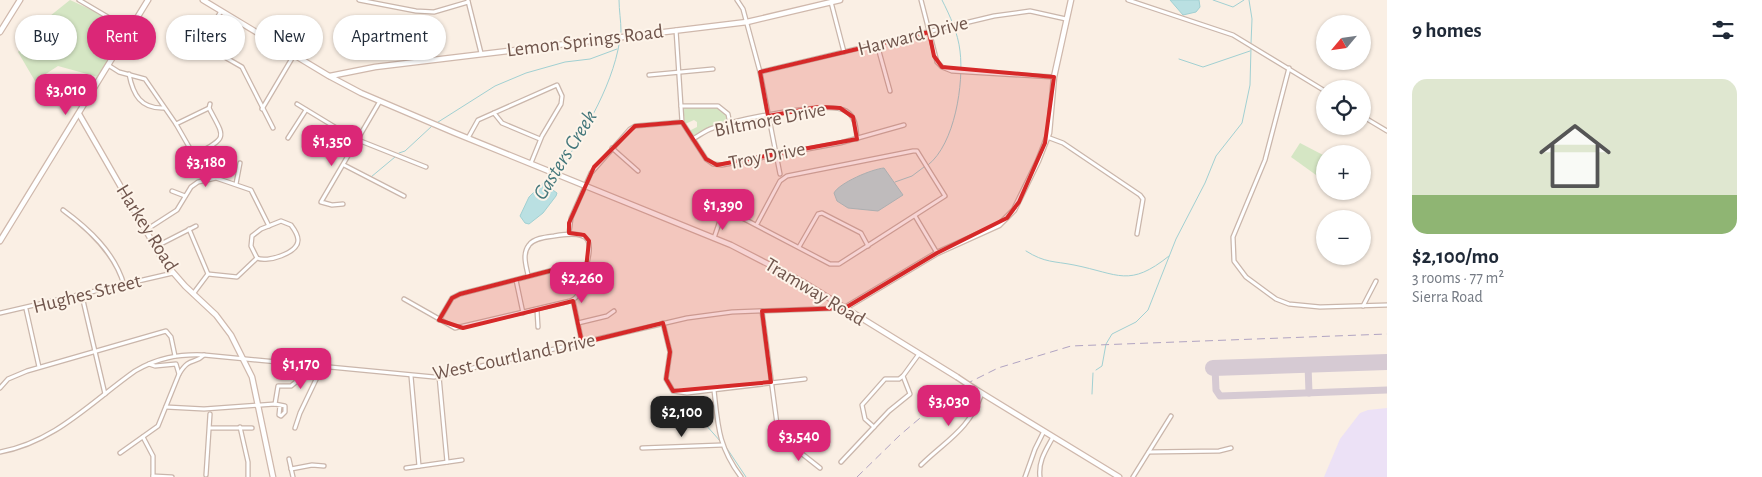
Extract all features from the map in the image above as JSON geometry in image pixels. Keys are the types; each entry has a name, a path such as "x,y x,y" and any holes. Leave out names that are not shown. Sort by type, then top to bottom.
{"street":[{"path":"0,32 20,0"},
{"path":"79,0 104,15"},
{"path":"139,15 148,0"},
{"name":"Tramway Road","path":"203,0 255,31"},
{"path":"360,0 416,11 434,12 468,1 481,54"},
{"path":"737,0 747,22 760,72 780,174"},
{"name":"Lemon Springs Road","path":"329,76 375,67 747,22 840,0"},
{"path":"921,0 934,56 942,67 952,71 1054,77"},
{"path":"845,308 937,253 986,232 1007,218 1019,202 1047,137 1054,77 1071,0"},
{"path":"1128,0 1234,35 1316,86"},
{"path":"831,2 844,52"},
{"path":"221,11 202,44 242,67 273,128"},
{"name":"Harward Drive","path":"760,72 1012,13 1030,12 1066,19"},
{"path":"569,233 571,218 594,167 612,148 635,126 682,122 676,30"},
{"path":"877,44 890,91"},
{"path":"0,241 112,60"},
{"path":"262,109 291,60"},
{"name":"Tramway Road","path":"304,60 329,76 380,102 714,238 778,268 1119,477"},
{"path":"108,66 119,72 145,79 176,124 192,152 198,153 217,143 222,138 222,132 210,106 176,124"},
{"path":"1289,68 1265,160 1233,237 1234,261 1246,277 1276,299 1289,304 1301,307 1387,305"},
{"path":"649,75 713,69"},
{"path":"129,74 131,85 140,102 149,108 164,108"},
{"path":"465,137 476,122 558,85 562,96 561,104 540,139 530,163"},
{"path":"343,204 332,205 321,202 380,102"},
{"path":"297,104 358,139 426,167"},
{"path":"682,106 718,106 728,114 730,124"},
{"name":"Biltmore Drive","path":"693,139 710,129 819,107 840,108 853,117 857,139"},
{"path":"288,138 306,110"},
{"path":"494,113 502,123 540,139"},
{"name":"Harkey Road","path":"78,114 155,247 173,273 223,325 243,358 252,378 273,477"},
{"path":"1371,121 1387,131"},
{"name":"Troy Drive","path":"682,122 706,159 717,165 857,139 904,124"},
{"path":"1047,137 1063,143 1079,153 1143,199 1136,234"},
{"path":"612,148 638,171"},
{"path":"714,238 723,212 727,210 834,264 868,246 945,196 917,151 877,157 787,176 780,181 757,224"},
{"path":"236,184 240,163"},
{"path":"344,165 404,196"},
{"path":"145,230 177,210 193,184 208,178 216,178 236,184 253,192 269,226"},
{"path":"172,191 185,196"},
{"path":"63,210 83,224 108,251 120,271 124,285"},
{"path":"799,247 818,214 822,212 861,233 868,246"},
{"path":"915,216 937,253"},
{"path":"281,221 292,225 298,240 296,245 269,260 257,258 251,246 252,236 281,221"},
{"path":"155,247 196,226"},
{"path":"189,230 208,274"},
{"path":"404,300 455,328 462,328 573,300 578,296 590,255 589,241 584,235 569,233 537,240 529,245 525,253 528,275"},
{"path":"208,274 237,277 257,258"},
{"path":"439,320 452,298 528,275 574,266 586,268"},
{"name":"Hughes Street","path":"0,313 82,296 173,273"},
{"path":"193,294 208,274"},
{"path":"516,280 523,313"},
{"path":"1363,306 1376,281"},
{"path":"82,296 105,394"},
{"path":"573,300 582,343"},
{"path":"26,308 40,368"},
{"name":"West Courtland Drive","path":"0,452 30,444 59,429 148,364 174,356 204,355 411,376 439,376 663,323 703,316 762,311 845,308"},
{"path":"537,310 538,327"},
{"path":"578,323 607,316 614,311"},
{"path":"762,311 775,417 783,437 820,468"},
{"path":"663,323 670,352 666,379 668,386 673,391 680,393 714,390 805,379"},
{"path":"0,388 8,379 40,368 166,331 171,337 174,356"},
{"path":"874,427 865,419 862,405 885,379 899,379 903,376 919,354"},
{"path":"120,453 158,426 179,374 186,363 200,359 204,355"},
{"path":"148,364 155,366 176,364 179,374"},
{"path":"166,407 204,409 278,405 278,386 292,385 296,382 299,365"},
{"path":"296,428 300,413 322,367"},
{"path":"411,376 419,466"},
{"path":"439,376 448,462"},
{"path":"840,462 910,394 903,376"},
{"path":"714,390 722,445 727,459 740,477"},
{"path":"921,465 967,425 982,393"},
{"path":"206,475 210,414"},
{"path":"1133,477 1171,416"},
{"path":"240,427 248,462 248,477"},
{"path":"210,428 252,428"},
{"path":"1025,477 1044,431"},
{"path":"143,437 153,456 153,476 172,477"},
{"path":"1040,477 1039,468 1042,458 1053,437"},
{"path":"642,448 722,445"},
{"path":"1150,452 1219,451 1231,448"},
{"path":"289,459 293,477"},
{"path":"406,468 462,460"},
{"path":"291,469 312,465 324,466"}],"highlighted area":[{"path":"929,32 934,56 942,67 1054,77 1045,143 1019,202 1007,218 937,253 845,308 762,311 771,382 673,391 666,379 670,352 663,323 582,343 573,301 463,328 439,320 452,298 460,294 557,269 586,269 589,241 584,235 569,233 569,223 594,167 635,126 682,122 706,159 717,165 857,139 853,117 840,108 819,107 768,116 760,72"}],"shaded area":[{"path":"1387,408 1387,477 1324,477 1340,439 1360,413"}],"green space":[{"path":"70,0 103,15 87,15 87,60 108,60 98,77 58,66 35,81 23,60 77,60 77,15 51,15"},
{"path":"683,107 718,107 727,115 728,123 693,138 689,131 697,127 697,122 694,120 685,124"},
{"path":"1300,143 1316,151 1316,175 1291,157"}],"water":[{"path":"1170,0 1199,0 1200,7 1196,12 1183,15"},
{"path":"884,168 903,195 878,211 848,208 837,201 834,193 842,185 864,174"},
{"path":"543,183 557,193 556,196 543,213 529,224 525,223 520,216 529,197"}],"waterway":[{"name":"Gasters Creek","path":"559,172 598,105 613,69 621,31 619,0"},
{"path":"928,165 945,143 956,112 959,96 960,51 951,18 942,0"},
{"path":"1213,0 1233,7 1244,0"},
{"path":"1249,0 1252,19 1251,44"},
{"path":"1096,370 1102,366 1106,344 1112,334 1136,322 1148,310 1176,239 1205,183 1216,156 1242,123 1250,85 1251,48"},
{"path":"435,124 495,86 526,73 565,62 590,59 617,49"},
{"path":"1179,59 1203,67 1250,51"},
{"path":"399,153 405,151 432,126"},
{"path":"371,177 395,157"},
{"path":"895,182 912,176 924,167"},
{"name":"Gasters Creek","path":"550,187 557,176"},
{"path":"1026,251 1044,260 1123,276 1144,272 1169,256"},
{"path":"1092,394 1093,373"},
{"path":"705,424 721,442"},
{"path":"724,444 746,477"}],"taxiway":[{"path":"1308,365 1309,393"},
{"path":"1215,368 1216,390 1220,396 1387,390"}],"runway":[{"path":"1213,368 1387,362"}],"railway":[{"path":"857,477 900,435 952,391 998,368 1071,346 1387,334"}]}
